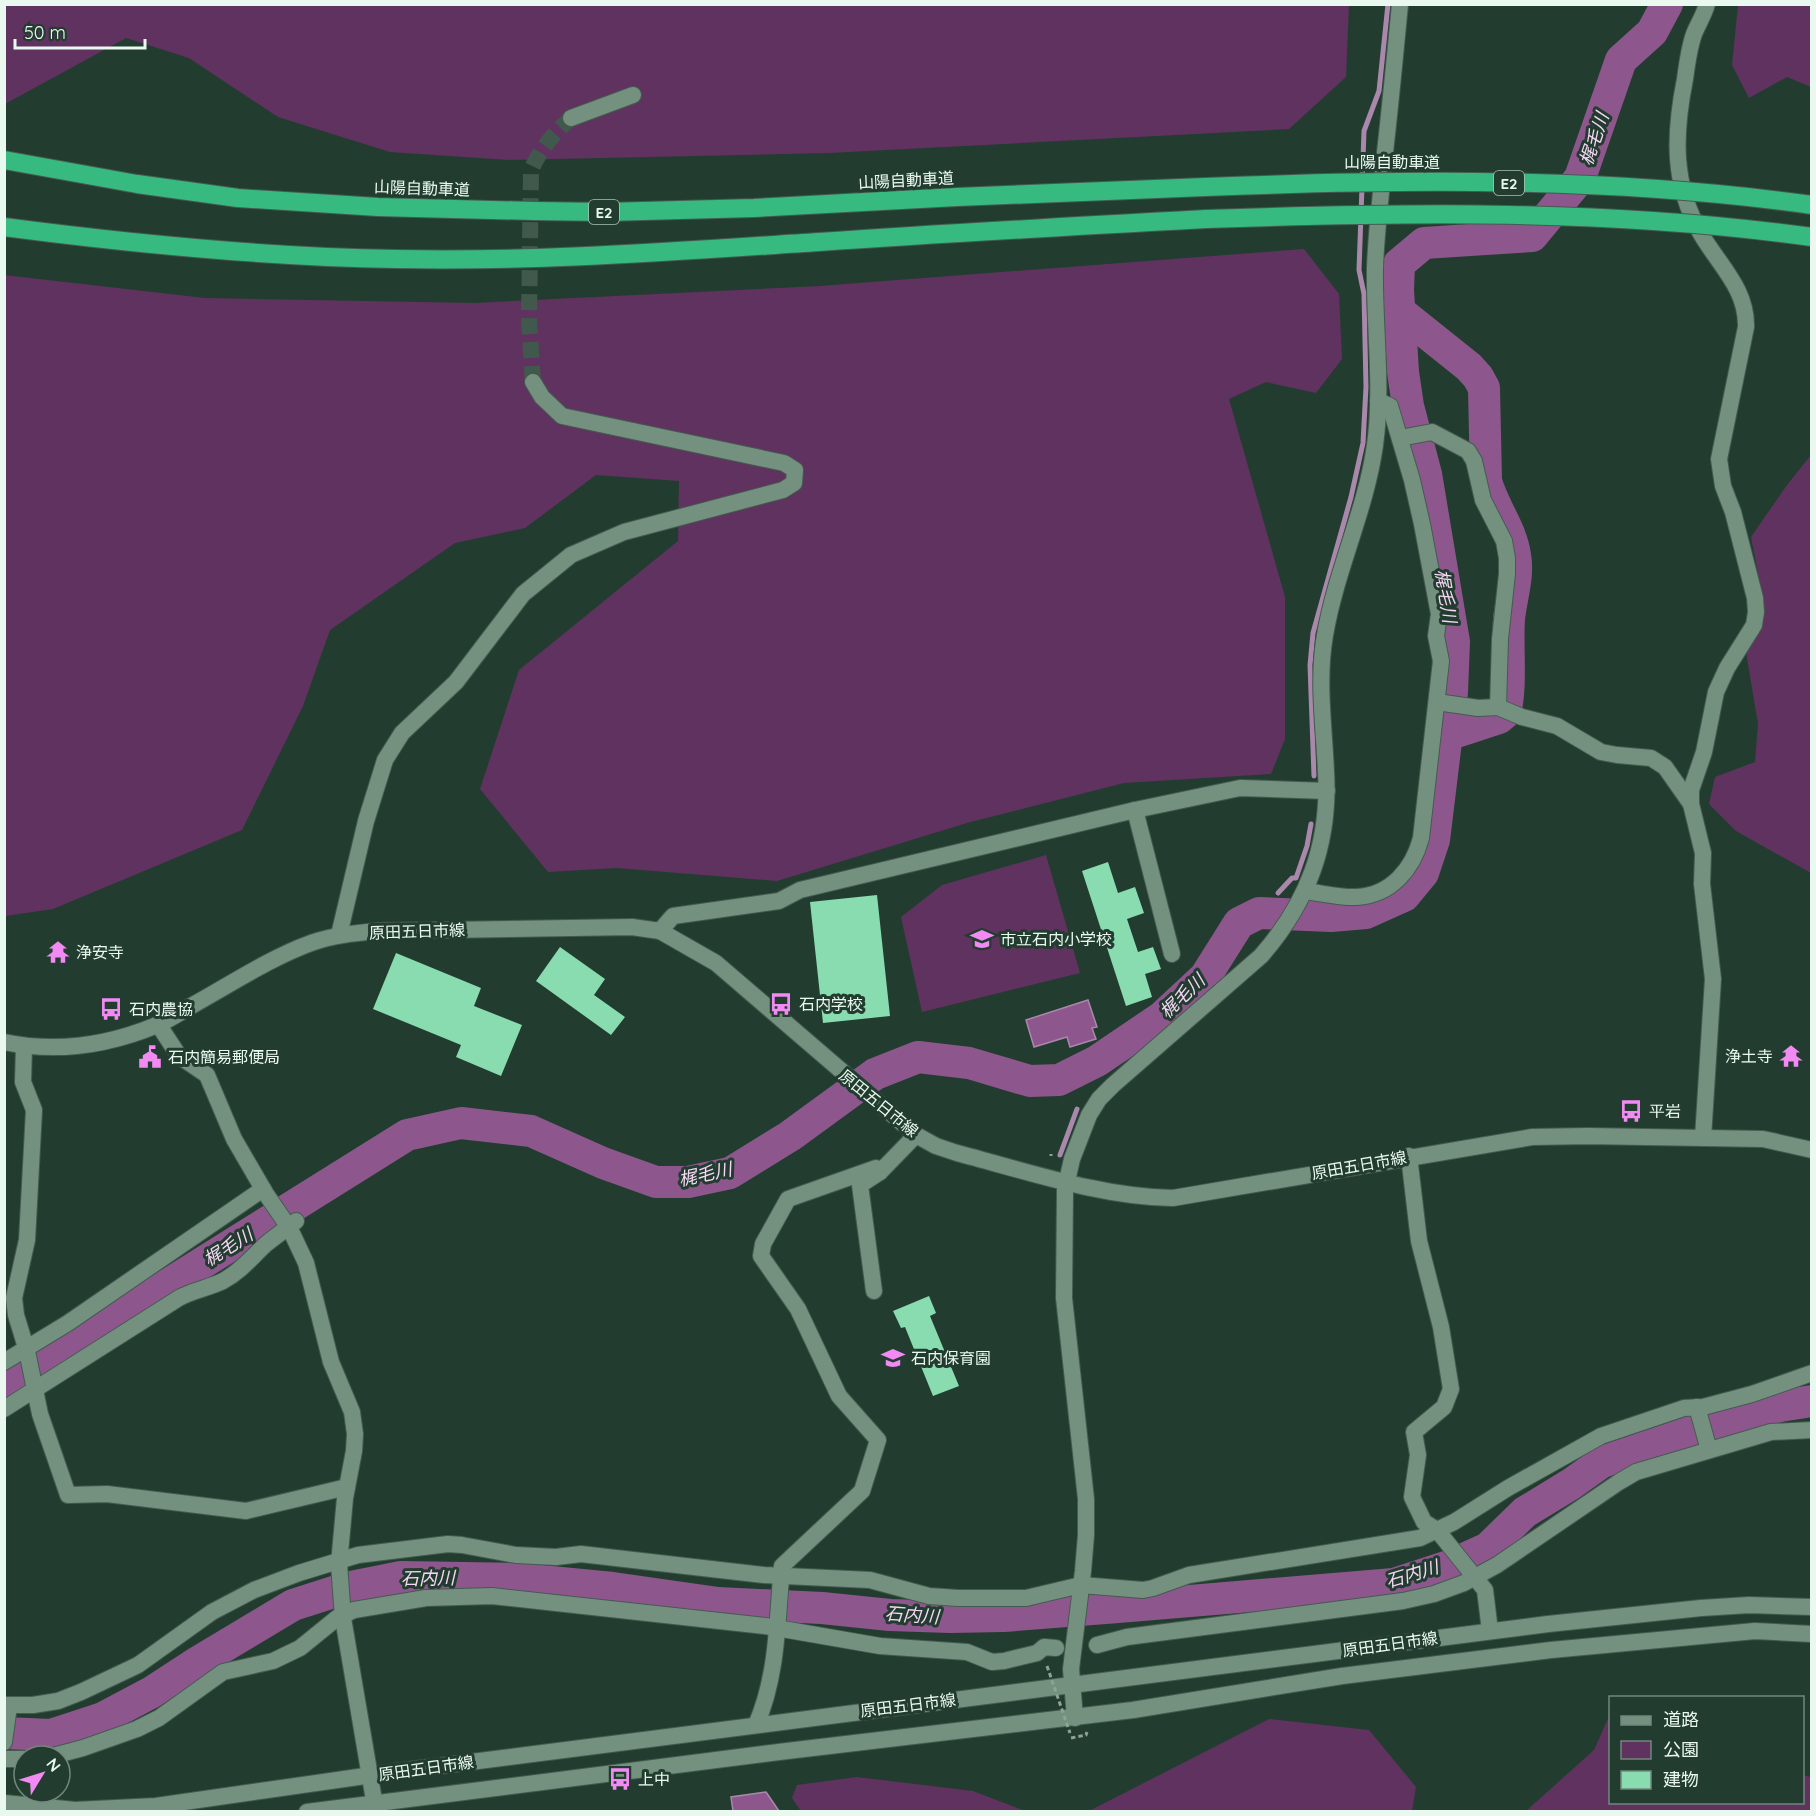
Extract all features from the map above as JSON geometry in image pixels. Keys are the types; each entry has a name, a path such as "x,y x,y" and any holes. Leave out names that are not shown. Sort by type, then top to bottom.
{"highway":[{"name":"山陽自動車道","path":"4,160 137,184 238,198 378,207 534,211 606,212 754,208 957,197 1331,182 1482,182 1659,189 1812,205"},
{"name":"E2","path":"4,226 223,252 397,259 599,256 930,234 1206,219 1335,215 1539,215 1643,219 1812,237"}],"street":[{"path":"1072,1725 1074,1642 1086,1535 1086,1499 1064,1298 1066,1181 1081,1132 1100,1099 1113,1085 1261,956 1288,922 1304,893 1320,850 1327,791 1321,666 1325,635 1370,472 1375,444 1378,401 1376,245 1400,4"},
{"path":"1702,1138 1713,980 1702,884 1702,849 1691,804 1691,790 1704,752 1716,692 1727,669 1748,638 1754,625 1756,612 1755,598 1733,512 1723,486 1719,459 1725,439 1746,327 1745,312 1737,285 1701,233 1691,213 1684,192 1677,149 1677,127 1690,48 1707,4"},
{"path":"571,118 633,95"},
{"path":"339,935 366,820 386,760 402,733 456,682 523,594 571,555 624,532 783,490 794,483 795,470 784,463 562,416 542,397 533,382"},
{"path":"1304,893 1341,896 1369,895 1381,891 1394,883 1412,862 1421,838 1440,703 1442,661 1436,636 1439,614 1403,437 1390,406 1378,401"},
{"path":"1403,437 1431,432 1464,448 1472,455 1483,500 1504,541 1507,574 1501,628 1503,708"},
{"path":"1440,703 1503,708 1522,717 1557,726 1601,752 1651,758 1665,767 1691,804"},
{"path":"660,931 673,916 779,901 800,890 1136,810 1240,788 1327,791"},
{"path":"1136,810 1172,954"},
{"name":"原田五日市線","path":"4,1042 24,1046 74,1047 112,1040 158,1024 265,965 310,944 339,935 378,931 632,927 660,931 716,963 916,1135 936,1146 957,1153 1103,1190 1138,1196 1173,1198 1409,1156 1532,1137 1763,1139 1812,1150"},
{"path":"158,1024 179,1056 207,1075 234,1138 265,1192 290,1224 306,1263 331,1362 352,1412 355,1434 354,1451 347,1487 340,1562 343,1612 375,1807"},
{"path":"24,1046 23,1082 34,1110 27,1240 10,1316 27,1350 40,1414 68,1496 107,1494 246,1511 347,1487"},
{"path":"874,1292 860,1185 880,1172 916,1135"},
{"path":"1409,1156 1419,1241 1442,1328 1452,1389 1444,1407 1414,1432 1418,1455 1412,1497 1425,1522 1439,1533 1485,1590 1490,1631"},
{"path":"756,1725 764,1709 776,1654 782,1566 862,1491 878,1440 839,1396 798,1309 761,1256 762,1244 788,1199 876,1168 880,1172"},
{"path":"4,1362 27,1350 265,1192"},
{"path":"4,1409 35,1387 179,1298 231,1276 248,1264 290,1224"},
{"path":"4,1742 7,1706 58,1701 81,1692 138,1665 212,1612 254,1590 363,1554 434,1545 462,1545 512,1554 551,1557 581,1554 781,1577 873,1580 929,1596 958,1598 1026,1598 1080,1589 1143,1590 1189,1575 1401,1542 1439,1533 1508,1488 1600,1437 1684,1408 1698,1408 1752,1394 1812,1373"},
{"path":"1698,1408 1709,1449"},
{"path":"1097,1645 1127,1637 1403,1601 1434,1594 1505,1559 1627,1477 1709,1449 1771,1432 1812,1430"},
{"path":"72,1751 137,1729 159,1718 223,1672 273,1661 300,1648 343,1612 363,1607 445,1597 489,1595 778,1626 880,1646 967,1652 992,1662 1037,1653 1044,1647 1056,1648"},
{"name":"原田五日市線","path":"4,1803 75,1809 156,1806 756,1725 1490,1631 1701,1608 1749,1605 1812,1607"},
{"name":"原田五日市線","path":"307,1812 375,1807 787,1751 1072,1725 1133,1710 1342,1676 1551,1650 1744,1632 1812,1634"}],"path":[{"path":"1047,1666 1072,1725"},
{"path":"1071,1738 1086,1735"}],"green space":[{"path":"5,5 1349,5 1346,77 1289,129 829,153 509,160 390,152 278,117 189,58 126,38 5,104"},
{"path":"1738,5 1811,5 1811,87 1787,77 1749,98 1732,65"},
{"path":"1304,249 1339,294 1342,359 1316,393 1266,382 1229,399 1285,597 1285,739 1271,774 1124,783 967,823 777,881 617,868 548,872 480,789 519,670 678,541 679,481 596,475 525,528 455,543 330,630 303,706 242,830 53,909 5,916 4,275 205,298 475,303 820,286"},
{"path":"1811,455 1811,873 1736,831 1709,804 1715,777 1755,762 1758,724 1746,652 1758,573 1751,537"},
{"path":"1046,855 1080,973 922,1012 901,917 942,885"},
{"path":"1609,1716 1609,1804 1804,1804 1804,1775 1811,1777 1811,1811 1526,1811 1594,1750"},
{"path":"1269,1719 1369,1730 1416,1787 1412,1811 1089,1811"},
{"path":"857,1777 973,1791 1025,1811 801,1811 792,1798 797,1785"}],"shaded area":[{"path":"1088,1000 1097,1027 1092,1028 1096,1039 1070,1047 1067,1037 1034,1047 1026,1020"},
{"path":"766,1792 779,1811 733,1811 731,1797"}],"building":[{"path":"1108,862 1118,893 1135,887 1144,913 1127,919 1138,952 1153,947 1161,969 1145,974 1152,997 1126,1006 1082,871"},
{"path":"877,895 890,1016 823,1023 810,902"},
{"path":"560,947 605,979 594,995 625,1017 611,1035 536,981"},
{"path":"396,953 481,988 474,1006 522,1025 501,1076 456,1057 461,1045 373,1009"},
{"path":"929,1296 936,1313 930,1316 959,1386 933,1396 905,1327 901,1328 893,1311"}],"waterway":[{"path":"1314,776 1310,665 1313,633 1351,497 1363,443 1366,387 1364,294 1359,270 1364,131 1379,91 1388,4"},
{"name":"梶毛川","path":"4,1387 407,1135 461,1123 531,1131 603,1163 656,1182 688,1182 730,1173 790,1136 875,1074 918,1057 969,1063 1030,1081 1059,1080 1097,1061 1162,1017 1205,977 1239,923 1259,913 1331,916 1366,913 1404,896 1423,873 1434,840 1452,692 1454,642 1426,474 1408,406 1403,372 1398,290 1399,264 1424,243 1532,236 1580,178 1621,60 1652,32 1667,4"},
{"path":"1399,311 1469,367 1484,388 1486,481 1510,536 1516,563 1509,619 1509,679 1505,713 1499,718 1447,735"},
{"path":"1278,893 1292,878 1296,878 1307,846 1311,824"},
{"path":"1060,1155 1077,1109"},
{"name":"石内川","path":"4,1733 51,1735 103,1718 152,1692 293,1605 346,1588 401,1577 520,1579 613,1588 718,1603 950,1617 1004,1616 1394,1584 1446,1567 1488,1548 1525,1512 1602,1462 1705,1427 1780,1406 1812,1401"}],"tunnel":[{"path":"533,382 529,321 531,170 548,142 571,118"}],"place":[{"name":"市立石内小学校","path":"982,939"},
{"name":"浄安寺","path":"58,952"},
{"name":"石内学校","path":"781,1004"},
{"name":"石内農協","path":"111,1009"},
{"name":"浄土寺","path":"1791,1056"},
{"name":"石内簡易郵便局","path":"150,1057"},
{"name":"平岩","path":"1631,1111"},
{"name":"石内保育園","path":"893,1358"},
{"name":"上中","path":"620,1779"}]}
